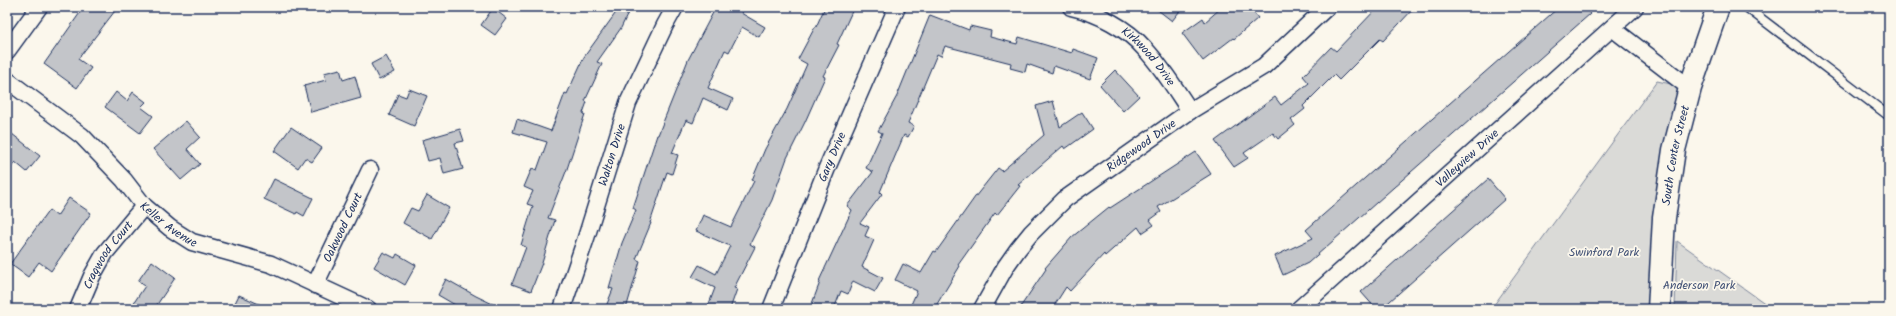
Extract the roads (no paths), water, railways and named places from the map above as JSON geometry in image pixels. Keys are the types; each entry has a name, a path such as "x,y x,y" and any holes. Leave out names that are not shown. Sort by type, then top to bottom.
{"main road":[{"name":"South Center Street","path":"1660,309 1664,218 1674,150 1690,88 1718,7"}],"street":[{"path":"7,51 39,7"},
{"name":"Walton Drive","path":"562,309 628,103 675,7"},
{"name":"Gary Drive","path":"771,309 827,168 897,7"},
{"name":"Kirkwood Drive","path":"1071,7 1098,16 1114,24 1145,48 1190,111"},
{"name":"Ridgewood Drive","path":"982,309 996,283 1018,250 1031,233 1065,199 1190,111 1264,66 1328,7"},
{"name":"Valleyview Drive","path":"1299,309 1635,7"},
{"path":"1612,28 1690,88"},
{"name":"Keller Avenue","path":"7,80 82,136 124,180 144,206 170,228 192,242 271,264 368,309"},
{"name":"Oakwood Court","path":"315,285 370,170"},
{"name":"Cragwood Court","path":"78,309 92,276 105,253 144,206"}],"lane":[{"path":"1746,7 1889,116"}],"park label":[{"name":"Swinford Park","path":"1604,252"},
{"name":"Anderson Park","path":"1699,285"}]}
